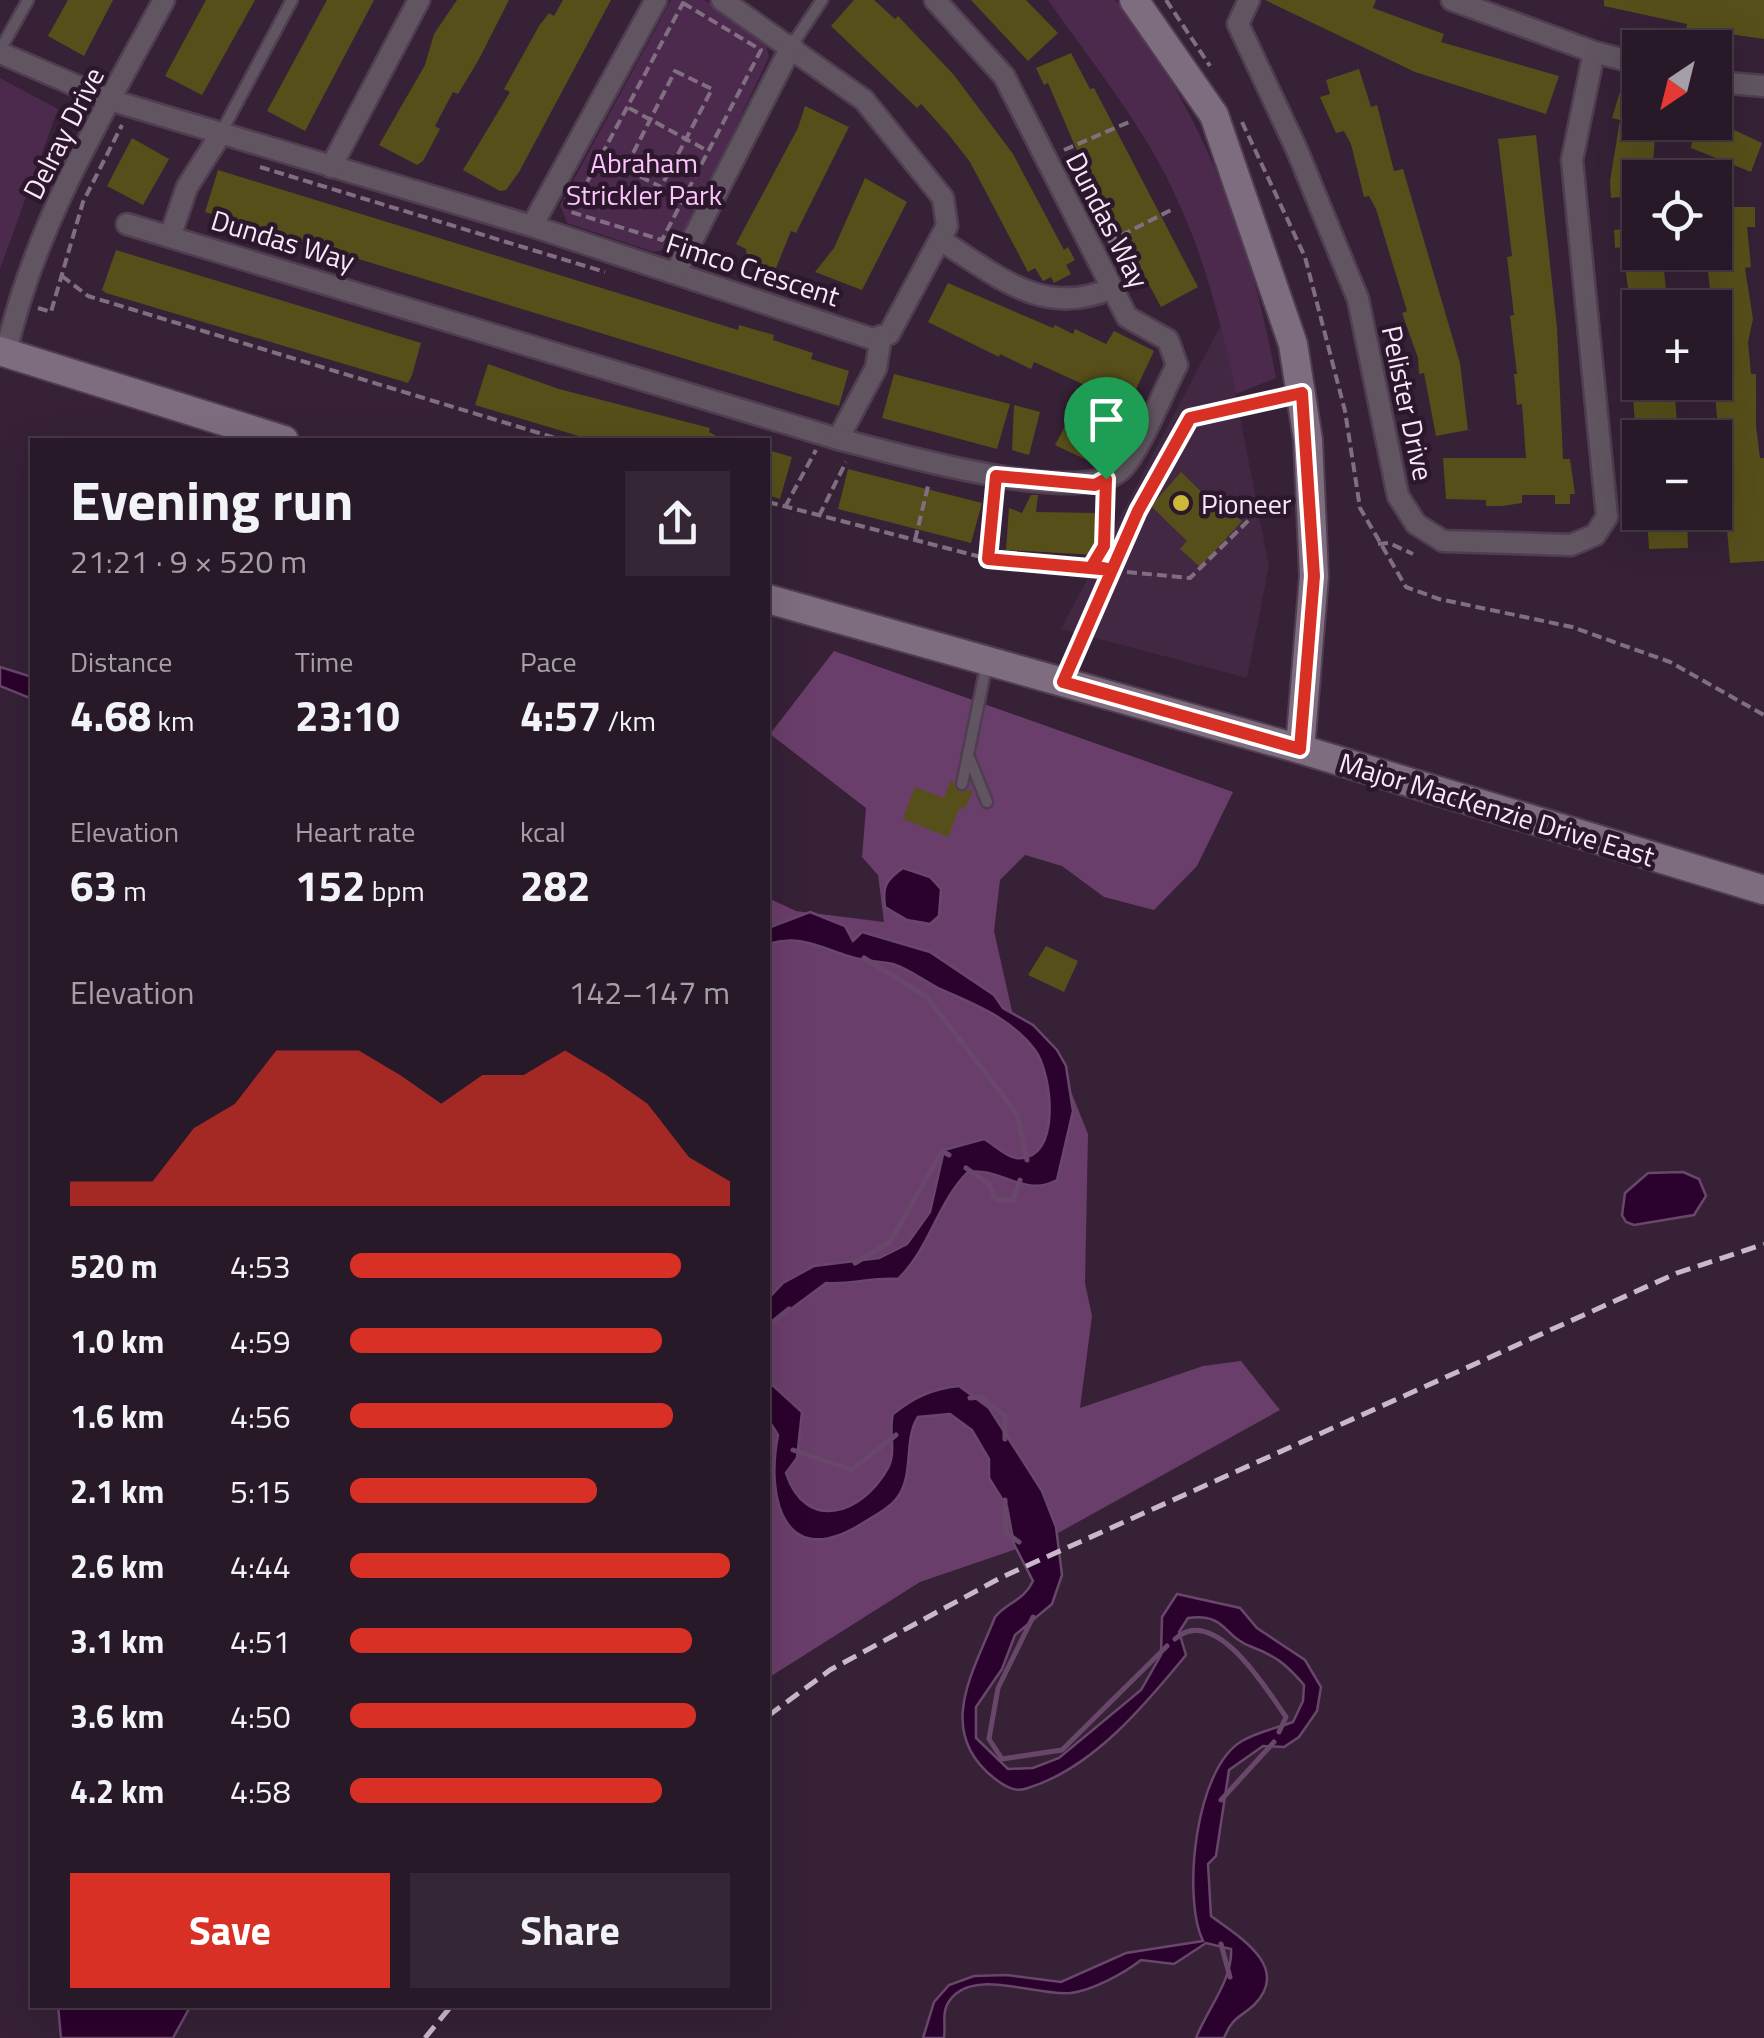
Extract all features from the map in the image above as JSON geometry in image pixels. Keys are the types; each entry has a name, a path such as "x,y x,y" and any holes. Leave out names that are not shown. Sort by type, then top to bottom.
{"main road":[{"path":"1134,0 1214,115 1294,344 1302,393 1314,576 1300,749"},
{"path":"3,352 278,438"},
{"name":"Major MacKenzie Drive East","path":"770,600 1300,749 1764,890"}],"street":[{"name":"Delray Drive","path":"3,352 55,204 164,0"},
{"path":"331,167 418,0"},
{"path":"532,226 656,0"},
{"path":"722,0 792,45 864,100 944,198 949,218 940,240 897,326 881,336 876,368 839,439"},
{"name":"Dundas Way","path":"128,224 839,439 996,476 1095,485 1123,469 1177,365 1168,340 1127,317 1004,76 983,48 934,0"},
{"name":"Pelister Drive","path":"1249,0 1238,24 1297,150 1358,298 1398,496 1416,524 1443,541 1571,545 1595,535 1607,518 1572,160 1594,52"},
{"path":"1452,0 1622,59"},
{"path":"676,272 792,45"},
{"name":"Fimco Crescent","path":"0,52 110,100 532,226 873,338 881,336"},
{"path":"1732,83 1764,86"},
{"name":"Dundas Way","path":"171,234 187,187 222,132"},
{"path":"940,240 1030,292 1073,301 1112,288"}],"lane":[{"path":"0,52 28,0"},
{"path":"222,132 292,0"},
{"path":"792,45 822,0"},
{"path":"1063,682 1138,511 1190,418 1302,393"},
{"path":"962,784 987,661"},
{"path":"968,754 986,802"}],"path":[{"path":"1166,0 1218,80"},
{"path":"682,3 761,50 662,240 571,212 627,107 682,3"},
{"path":"676,71 712,89 686,139 661,187 625,169 676,71"},
{"path":"627,107 708,151"},
{"path":"1238,115 1304,257 1345,410 1360,508 1406,587 1439,599 1572,626 1670,662 1764,715"},
{"path":"1045,158 1129,122"},
{"path":"18,302 51,312 83,202 122,124"},
{"path":"248,163 609,274"},
{"path":"1092,250 1175,208"},
{"path":"62,276 88,296 556,438"},
{"path":"439,402 442,395"},
{"path":"784,507 839,439"},
{"path":"819,516 839,439"},
{"path":"914,540 934,463"},
{"path":"988,559 996,476"},
{"path":"1092,566 1104,546 1106,479"},
{"path":"770,503 988,559 1190,578 1252,517"},
{"path":"1378,544 1388,543 1413,554"}],"shaded area":[{"path":"1222,323 1269,566 1247,678 1061,629"},
{"path":"834,651 1233,792 1197,866 1154,910 1104,897 1062,866 1025,855 1000,880 994,931 1014,1020 1064,1074 1088,1134 1085,1283 1092,1316 1080,1408 1203,1366 1241,1361 1280,1410 1049,1538 920,1582 770,1677 770,899 796,911 884,922 878,875 862,857 866,808 770,734"},
{"path":"0,667 30,676 30,698 0,686"},
{"path":"903,868 930,877 941,889 939,916 930,924 907,920 885,907 886,884"},
{"path":"810,912 845,926 853,941 862,932 930,952 994,995 1003,1008 1033,1025 1057,1050 1066,1066 1073,1111 1057,1180 1034,1186 992,1174 968,1172 948,1197 918,1254 898,1279 826,1283 770,1325 770,1297 783,1283 814,1266 879,1258 907,1244 930,1212 944,1150 984,1139 1012,1157 1031,1156 1041,1146 1050,1114 1041,1061 1015,1029 893,964 853,958 799,941 770,943 770,927"},
{"path":"1683,1172 1699,1179 1706,1196 1694,1215 1634,1225 1626,1222 1622,1215 1625,1193 1648,1173"},
{"path":"770,1383 802,1412 797,1458 786,1473 795,1492 807,1504 835,1511 864,1497 888,1468 893,1414 908,1403 940,1389 959,1386 989,1408 1042,1491 1056,1527 1062,1575 1052,1604 1015,1635 1002,1669 976,1707 976,1738 1008,1769 1033,1768 1059,1758 1141,1690 1161,1655 1162,1617 1177,1594 1240,1608 1257,1628 1305,1660 1321,1687 1317,1711 1299,1737 1284,1747 1263,1746 1229,1770 1216,1856 1208,1864 1211,1916 1257,1954 1267,1978 1254,2005 1234,2021 1224,2038 1196,2038 1231,1961 1231,1949 1206,1943 1174,1964 1141,1960 1108,1981 1071,1993 990,1984 961,1990 947,2004 944,2038 923,2038 934,2002 949,1985 974,1976 1007,1975 1061,1982 1126,1953 1203,1941 1197,1921 1194,1866 1203,1805 1213,1777 1226,1756 1242,1741 1293,1722 1303,1701 1304,1685 1281,1662 1243,1643 1218,1622 1188,1618 1179,1632 1186,1655 1116,1733 1052,1779 1023,1789 1006,1786 976,1760 966,1741 964,1701 995,1617 1025,1593 1033,1581 1014,1544 1007,1507 989,1478 989,1459 972,1430 950,1414 918,1417 911,1436 906,1478 894,1502 839,1535 817,1539 800,1535 787,1523 779,1506 775,1484 778,1435 770,1422"},
{"path":"58,2008 189,2008 173,2038 61,2038"}],"green space":[{"name":"Abraham Strickler Park","path":"671,0 704,0 764,36 769,57 679,246 654,252 567,223 560,205"},
{"path":"1048,0 1115,0 1173,85 1198,131 1237,227 1266,327 1276,378 1236,394 1206,276 1168,180 1120,101"},
{"path":"0,78 58,109 0,269"}],"building":[{"path":"68,0 113,0 84,56 48,36"},
{"path":"206,0 255,0 202,95 165,76"},
{"path":"327,0 374,0 305,131 267,111"},
{"path":"457,0 509,0 458,94 453,92 435,126 440,129 417,165 379,145 425,65 434,34"},
{"path":"563,0 611,0 519,172 506,190 500,191 463,170 510,92 504,89 539,26 549,13 554,16"},
{"path":"854,0 874,0 895,19 898,16 954,75 1013,154 1064,250 1068,247 1075,260 1066,265 1071,274 1054,283 1051,277 1043,281 1035,268 1028,272 970,162 949,135 921,104 917,108 831,26"},
{"path":"971,0 1026,0 1058,33 1028,61"},
{"path":"1265,0 1376,0 1373,8 1444,34 1441,42 1559,76 1546,114 1415,72"},
{"path":"1604,0 1764,0 1764,39 1732,34 1732,30 1686,30 1687,24 1604,6"},
{"path":"1071,53 1090,89 1094,88 1198,287 1161,307 1075,146 1048,83 1044,85 1036,68"},
{"path":"1359,69 1371,107 1377,105 1394,171 1403,169 1460,363 1468,430 1436,436 1424,373 1419,374 1418,358 1402,313 1407,311 1376,209 1369,196 1364,197 1351,144 1344,131 1336,133 1320,97 1330,94 1326,80"},
{"path":"1622,85 1622,140 1655,140 1653,160 1622,160 1622,218 1620,197 1611,198 1620,120 1612,118"},
{"path":"805,106 849,127 796,233 791,231 774,273 747,257 746,249 736,244 798,128"},
{"path":"1732,129 1762,143 1751,172 1732,164 1732,160 1721,160 1691,148 1692,140 1732,140"},
{"path":"1536,135 1557,328 1563,459 1570,459 1575,494 1570,494 1570,504 1555,504 1555,495 1522,495 1522,503 1502,506 1486,506 1486,500 1446,499 1443,458 1526,458 1522,404 1517,405 1514,374 1510,316 1514,315 1507,257 1512,256 1498,139"},
{"path":"132,138 169,159 143,205 107,186"},
{"path":"218,170 738,330 739,325 774,335 773,340 813,353 811,359 849,371 839,406 205,212"},
{"path":"865,178 907,202 862,290 815,272 834,248"},
{"path":"1732,207 1755,207 1755,227 1747,227 1751,267 1745,268 1753,319 1748,342 1751,374 1756,374 1756,426 1760,458 1764,458 1764,561 1730,563 1727,530 1732,530 1732,420 1717,420 1716,400 1732,400 1732,290 1710,290 1708,270 1732,270"},
{"path":"1622,229 1622,247 1615,248 1614,230"},
{"path":"116,250 421,343 412,375 408,383 106,293 102,290"},
{"path":"1625,270 1664,270 1666,290 1628,290"},
{"path":"948,283 1053,328 1055,325 1073,334 1075,329 1106,344 1114,331 1154,351 1107,451 1095,464 1055,445 1087,386 1034,362 1031,369 1000,354 999,357 928,322"},
{"path":"488,364 559,389 710,428 709,432 720,438 585,438 475,405"},
{"path":"894,374 1010,404 997,449 882,418"},
{"path":"1633,400 1675,400 1677,420 1635,420"},
{"path":"1014,405 1040,412 1029,455 1012,450"},
{"path":"770,451 792,457 780,499 770,496"},
{"path":"848,469 982,503 971,543 838,509"},
{"path":"1181,472 1218,508 1222,503 1242,521 1200,567 1180,549 1187,541 1151,506"},
{"path":"1031,495 1038,495 1036,512 1097,513 1095,555 1006,550 1009,508 1022,513"},
{"path":"1648,530 1687,530 1688,548 1649,549"},
{"path":"951,779 959,792 973,790 965,809 960,807 948,837 903,819 915,787 944,798"},
{"path":"1046,946 1078,961 1064,992 1028,975"}],"waterway":[{"path":"864,958 927,997 1017,1114 1027,1160"},
{"path":"855,1263 890,1242 942,1151 949,1155"},
{"path":"966,1168 989,1184 996,1200 1013,1200 1020,1180"},
{"path":"770,1324 789,1309"},
{"path":"970,1398 981,1397 1005,1416 1005,1439"},
{"path":"793,1450 852,1470 896,1435"},
{"path":"1005,1500 1006,1533 1019,1542"},
{"path":"1033,1617 998,1688 989,1739 1002,1759 1062,1750 1167,1646"},
{"path":"1175,1639 1190,1631 1207,1632 1238,1654 1286,1717 1279,1732"},
{"path":"1221,1800 1274,1742"},
{"path":"1221,1944 1230,1977"}],"railway":[{"path":"770,1715 830,1670 1002,1577 1677,1273 1764,1244"},
{"path":"425,2038 450,2008"}],"place":[{"name":"Pioneer","path":"1181,503"}],"route":[{"path":"1106,479 1095,485 996,476 988,559 1112,570 1138,511 1190,418 1302,393 1314,576 1300,749 1063,682 1112,570 1092,566 1104,546 1106,479"}]}
